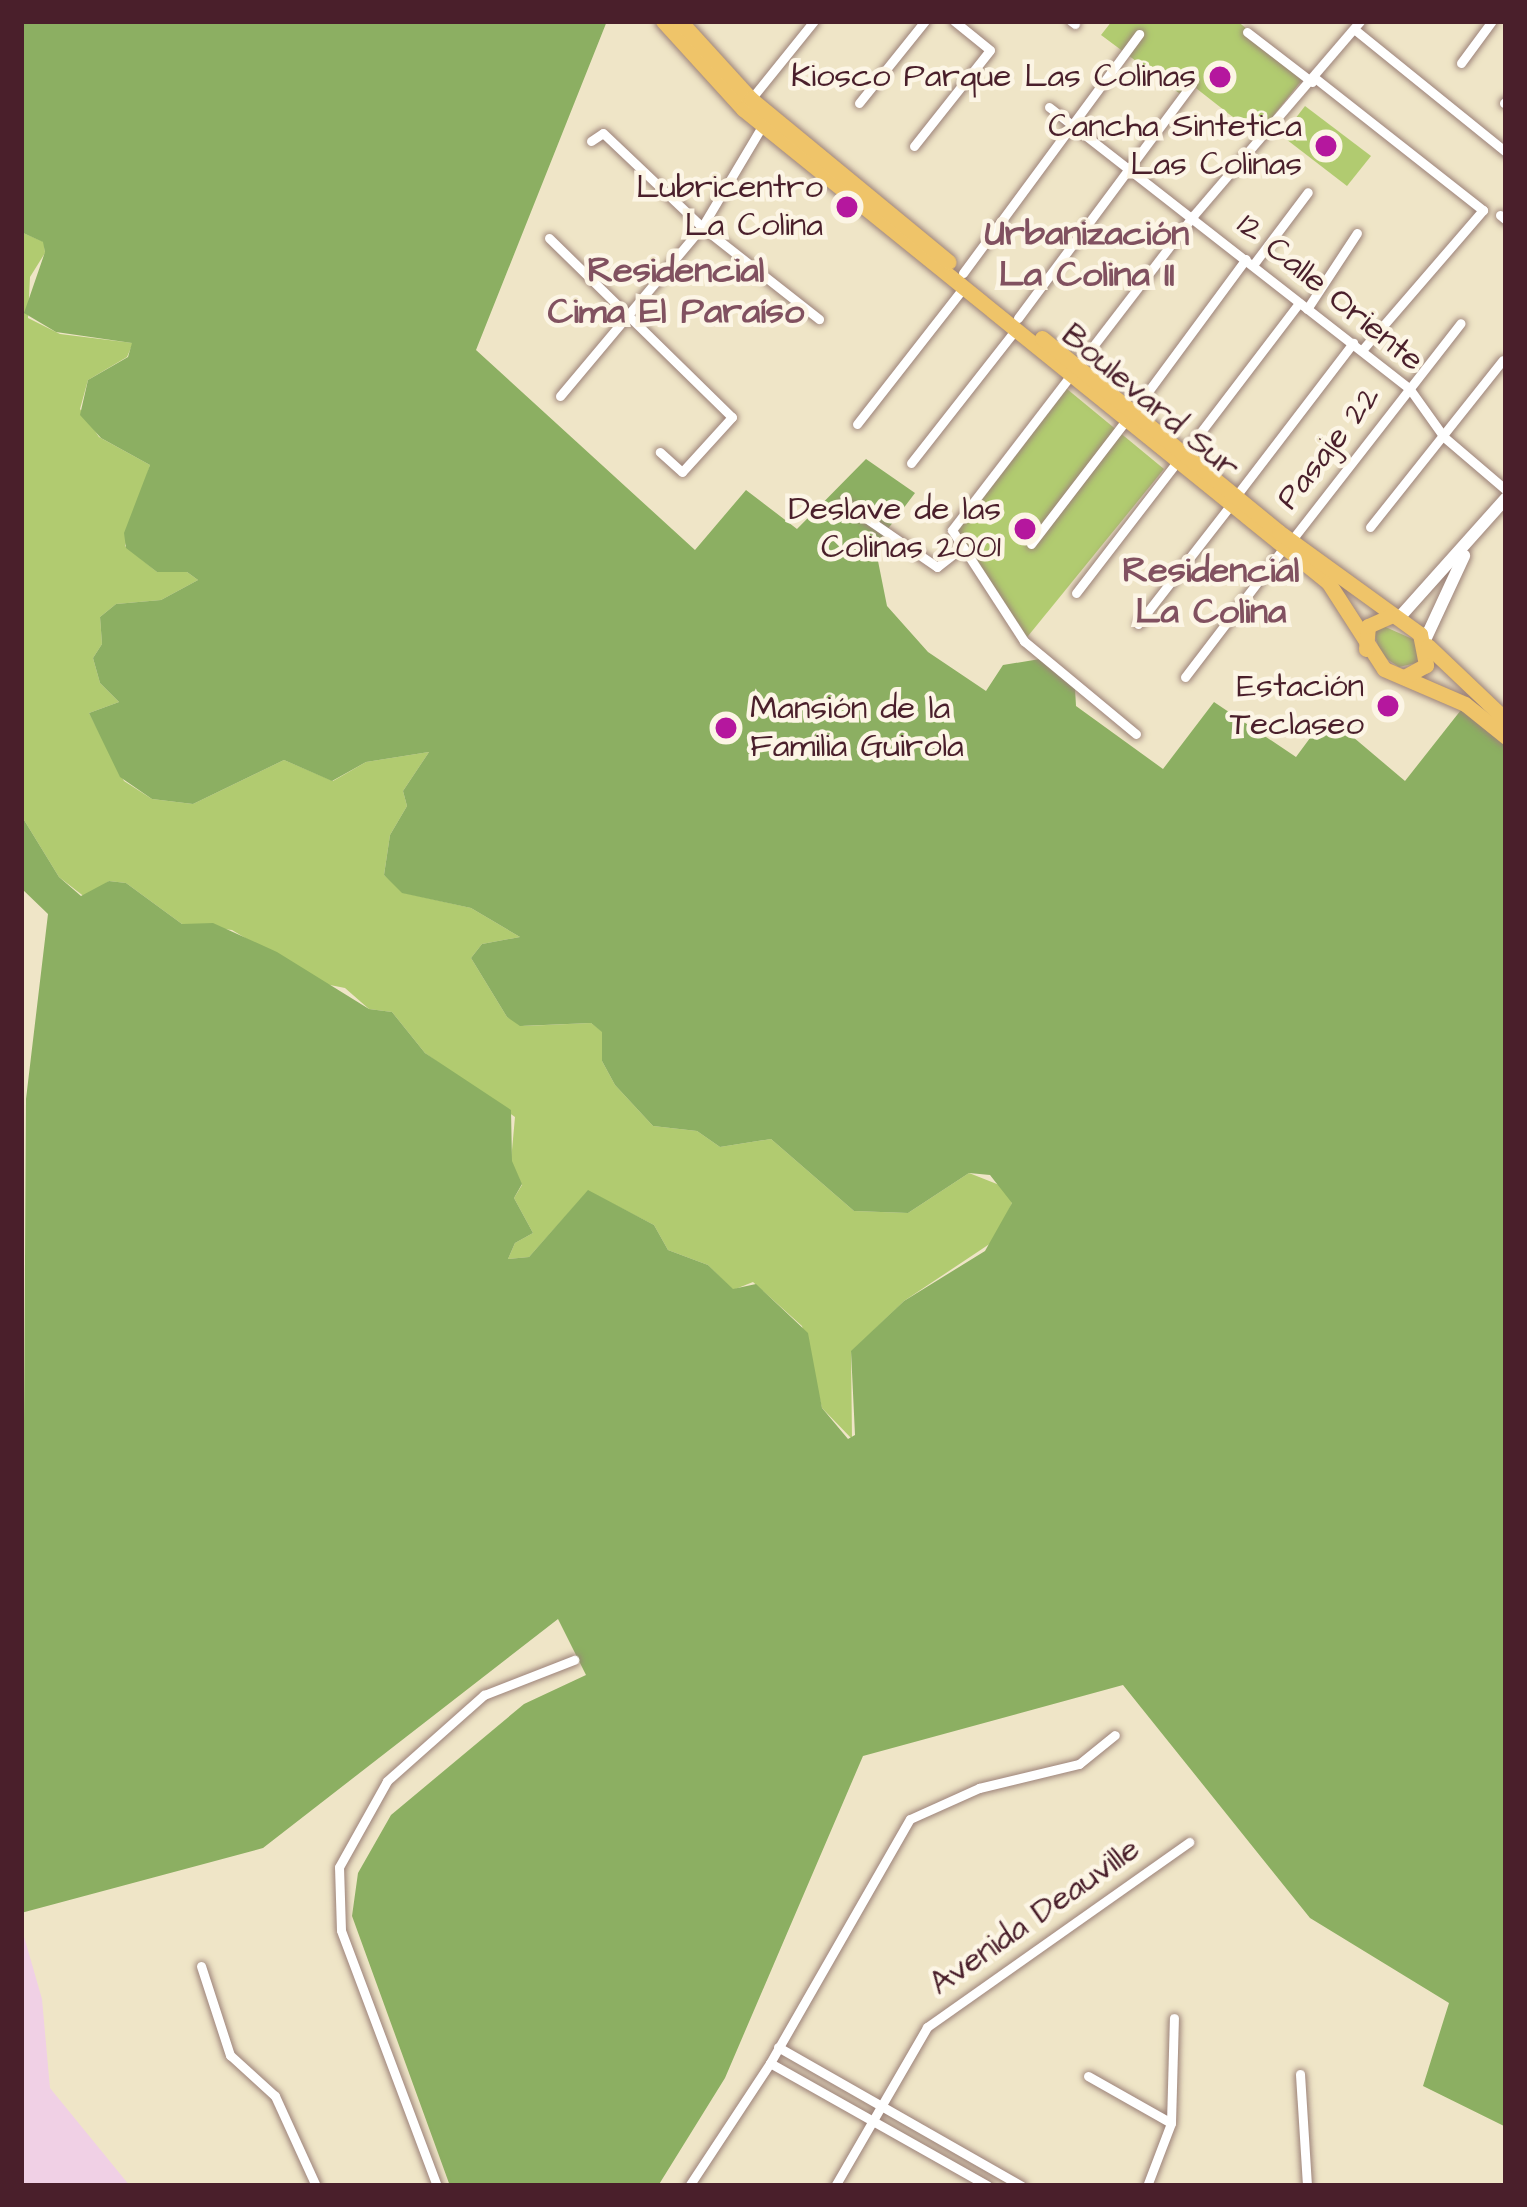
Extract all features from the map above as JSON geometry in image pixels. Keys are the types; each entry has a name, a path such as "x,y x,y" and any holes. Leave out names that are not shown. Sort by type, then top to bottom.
{"highway":[{"name":"Boulevard Sur","path":"663,21 766,120 1287,545 1330,585 1367,652"},
{"name":"Boulevard Sur","path":"680,21 766,120"},
{"name":"Boulevard Sur","path":"1287,545 1394,617"},
{"path":"1506,720 1394,617 1367,626 1367,652 1404,677 1466,704 1506,736"},
{"path":"1404,677 1422,671 1427,643"}],"street":[{"path":"751,99 814,21"},
{"path":"860,103 925,21"},
{"path":"914,146 990,50 954,21"},
{"path":"1461,63 1492,21"},
{"path":"1136,734 1029,646 959,550 955,521 1192,216 1357,25 1506,152"},
{"path":"1138,625 1358,347 1483,210 1247,32"},
{"path":"857,424 1074,131 1139,34"},
{"path":"911,463 1192,84"},
{"name":"12 Calle Oriente","path":"1049,107 1409,388 1444,437 1506,494"},
{"path":"560,397 702,227 766,120"},
{"path":"591,141 603,133 702,227 819,319"},
{"path":"1031,544 1308,192"},
{"path":"1076,593 1357,233"},
{"path":"549,238 733,418 682,472 660,452"},
{"name":"Pasaje 22","path":"1185,677 1461,323"},
{"path":"1370,527 1503,359"},
{"path":"1394,617 1470,544 1506,494"},
{"path":"844,503 937,567 959,550"},
{"path":"1427,643 1470,544"},
{"path":"437,2186 340,1930 339,1867 387,1781 448,1727 506,1683 574,1660"},
{"path":"689,2186 770,2062 910,1819 980,1788 1079,1764 1115,1735"},
{"name":"Avenida Deauville","path":"835,2186 927,2027 953,2004 1190,1843"},
{"path":"201,1966 230,2055 275,2096 316,2186"},
{"path":"1147,2186 1171,2123 1174,2018"},
{"path":"778,2048 1022,2186"},
{"path":"770,2062 988,2186"},
{"path":"1300,2074 1307,2186"},
{"path":"1088,2076 1171,2123"}],"shaded area":[{"path":"21,1926 42,1999 50,2088 130,2186 21,2186"}],"green space":[{"path":"21,21 607,21 476,350 695,550 746,490 797,529 866,459 915,493 875,546 887,606 928,652 986,691 1003,665 1040,659 1075,688 1076,706 1163,769 1214,702 1296,757 1327,715 1405,781 1472,696 1506,736 1506,2127 1423,2086 1449,2003 1310,1918 1123,1685 863,1756 725,2078 658,2186 450,2186 352,1916 358,1873 391,1815 524,1704 586,1675 558,1619 263,1848 21,1913 26,1099 48,914 21,888 21,815 59,877 81,896 109,881 126,883 182,924 213,923 277,952 369,1009 392,1012 425,1053 511,1110 512,1161 522,1184 514,1198 533,1233 515,1243 508,1259 529,1257 588,1190 654,1225 668,1250 708,1265 733,1289 756,1284 808,1333 822,1408 848,1439 855,1435 851,1351 904,1301 985,1251 1012,1203 990,1175 969,1173 908,1213 854,1211 771,1139 720,1147 697,1131 653,1126 615,1085 602,1061 602,1032 591,1023 520,1026 507,1017 471,958 482,944 520,937 471,908 402,893 384,875 390,835 407,806 403,791 429,752 366,762 332,781 284,760 193,804 152,799 120,777 89,713 119,702 100,683 93,658 102,644 100,617 116,604 161,600 198,580 187,572 157,572 126,548 124,533 150,465 101,438 80,415 88,380 128,357 132,343 56,332 24,313 45,252 43,242 21,232"},
{"path":"1112,21 1237,21 1306,75 1257,136 1192,85 1183,96 1101,35"},
{"name":"Cancha Sintetica Las Colinas","path":"1305,106 1371,156 1347,186 1282,136"},
{"path":"21,232 44,242 45,253 30,277 28,318 60,334 133,343 127,357 88,380 80,409 99,437 150,465 125,546 157,572 187,572 198,580 161,600 116,604 100,617 102,644 93,658 100,683 119,702 89,713 124,781 152,799 193,804 284,760 333,781 366,762 429,752 403,791 407,806 390,835 384,875 405,893 471,908 520,937 482,944 471,958 507,1017 524,1026 591,1023 603,1032 602,1061 615,1085 653,1126 697,1131 720,1147 771,1139 854,1211 908,1213 969,1173 1007,1188 1012,1203 994,1241 904,1301 851,1352 852,1439 822,1408 802,1326 753,1282 733,1290 708,1265 668,1250 654,1225 588,1191 529,1257 508,1259 515,1243 533,1233 514,1198 522,1185 511,1161 515,1117 425,1053 392,1012 369,1009 345,988 320,983 232,930 182,924 126,883 109,881 86,898 59,877 21,815"},
{"path":"1061,384 1164,469 1024,641 955,541 958,518"},
{"path":"1381,625 1417,641 1421,662 1399,667 1381,655 1374,633"}],"place":[{"name":"Kiosco Parque Las Colinas","path":"1220,77"},
{"name":"Cancha Sintetica Las Colinas","path":"1326,146"},
{"name":"Lubricentro La Colina","path":"847,207"},
{"name":"Deslave de las Colinas 2001","path":"1025,529"},
{"name":"Estación Teclaseo","path":"1388,706"},
{"name":"Mansión de la Familia Guirola","path":"726,728"}],"district":[{"name":"Urbanización La Colina II","path":"1087,254"},
{"name":"Residencial Cima El Paraíso","path":"676,290"},
{"name":"Residencial La Colina","path":"1211,590"}]}
